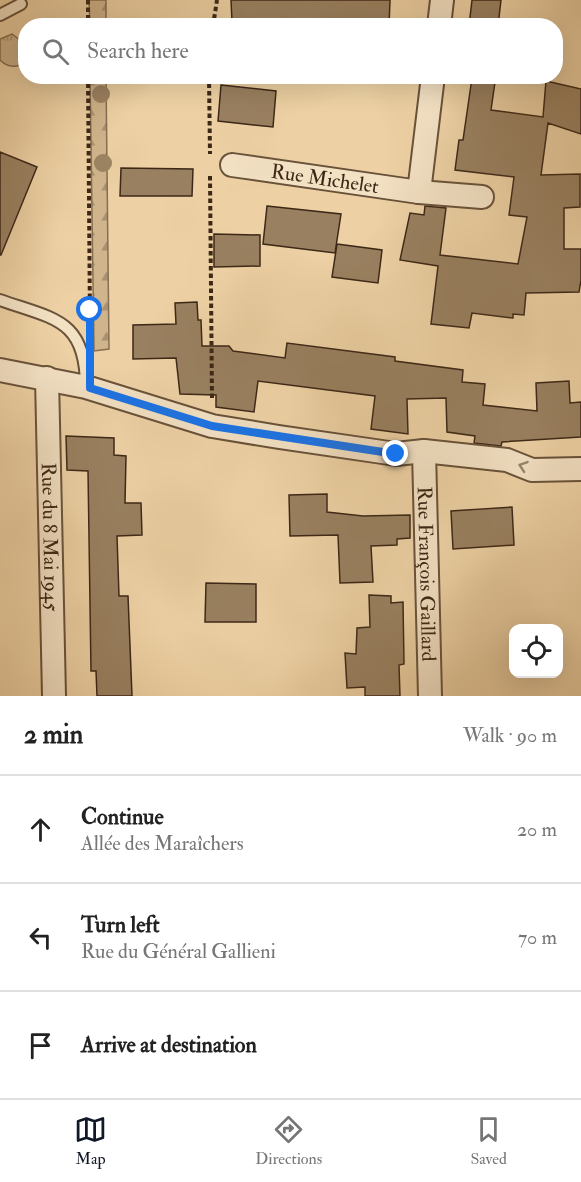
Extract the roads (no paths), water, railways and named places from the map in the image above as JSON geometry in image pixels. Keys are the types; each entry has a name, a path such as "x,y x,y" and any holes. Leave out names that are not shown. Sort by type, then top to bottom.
{"street":[{"path":"440,18 442,0"},
{"path":"419,192 432,84"},
{"name":"Rue Michelet","path":"221,165 419,192 482,197"},
{"path":"0,370 86,387 212,426 396,454 424,451 507,460 532,470 581,469"},
{"name":"Rue du 8 Mai 1945","path":"47,378 54,696"},
{"name":"Rue François Gaillard","path":"424,451 430,696"}],"lane":[{"path":"0,15 21,4"},
{"path":"0,300 56,320 72,329 80,343 86,387"}]}
